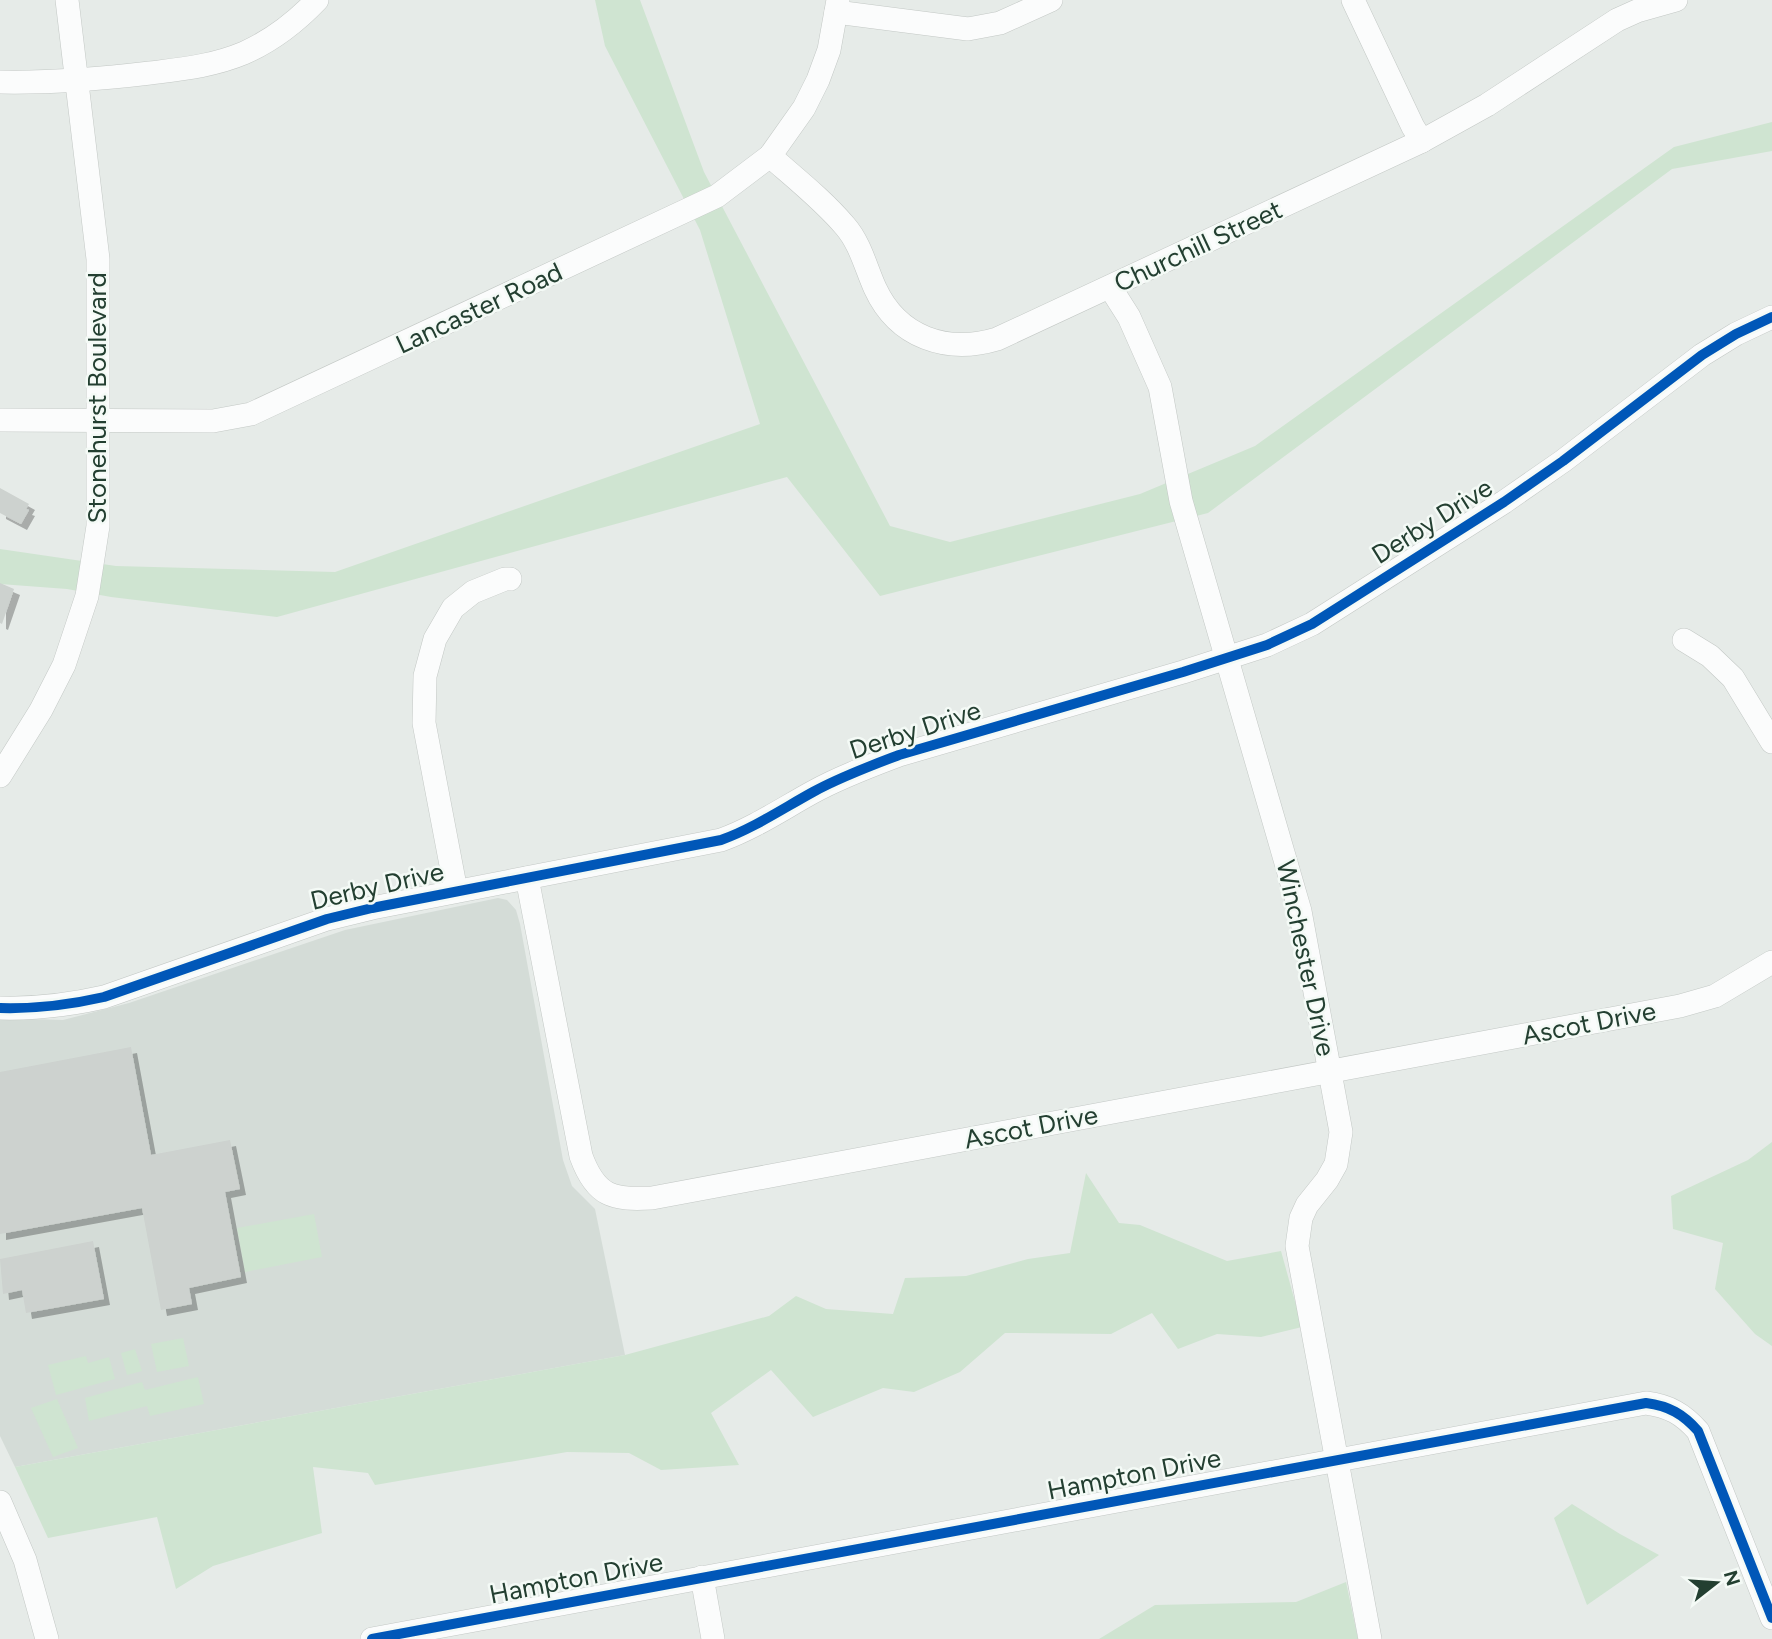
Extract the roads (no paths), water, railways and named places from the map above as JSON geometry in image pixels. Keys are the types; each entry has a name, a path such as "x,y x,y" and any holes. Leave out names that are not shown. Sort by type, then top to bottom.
{"street":[{"name":"Stonehurst Boulevard","path":"0,776 41,710 64,665 87,596 98,526 98,259 67,0"},
{"path":"0,82 77,80 194,68 219,62 268,41 317,0"},
{"path":"837,6 968,29 1000,23 1051,0"},
{"path":"1353,0 1422,141"},
{"name":"Churchill Street","path":"769,156 845,226 856,242 876,290 897,319 910,330 931,341 963,346 997,340 1422,141 1487,105 1617,20 1637,11 1676,0"},
{"name":"Lancaster Road","path":"0,420 213,421 251,414 717,196 769,156 804,108 829,50 837,6"},
{"name":"Winchester Drive","path":"1110,287 1129,317 1160,387 1181,501 1300,911 1341,1132 1340,1150 1327,1180 1307,1205 1301,1218 1297,1247 1370,1639"},
{"name":"Derby Drive","path":"0,1008 32,1009 67,1005 104,996 327,919 721,840 758,825 814,792 857,771 899,755 1267,645 1311,624 1504,502 1563,461 1702,355 1736,334 1772,317"},
{"path":"456,891 424,723 425,676 435,639 453,608 473,592 510,579"},
{"path":"1684,640 1710,656 1733,678 1772,742"},
{"name":"Ascot Drive","path":"527,878 581,1156 591,1178 608,1195 619,1199 652,1198 1699,1001 1730,988 1772,962"},
{"name":"Hampton Drive","path":"372,1639 1634,1404 1663,1406 1688,1420 1698,1431 1772,1618"},
{"path":"0,1502 25,1560 47,1639"},
{"path":"702,1577 713,1639"}]}
